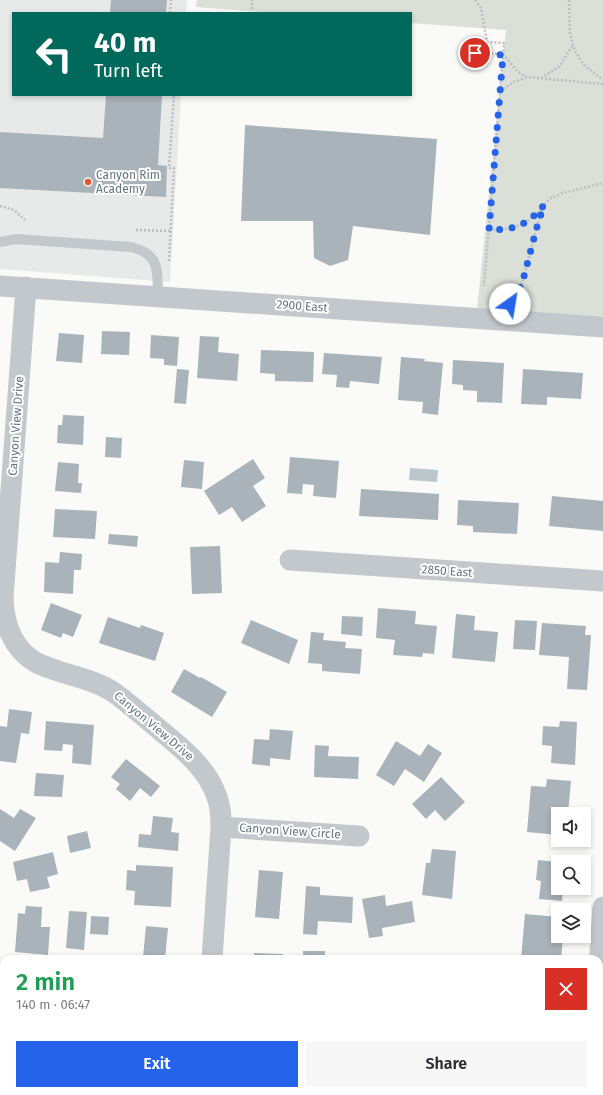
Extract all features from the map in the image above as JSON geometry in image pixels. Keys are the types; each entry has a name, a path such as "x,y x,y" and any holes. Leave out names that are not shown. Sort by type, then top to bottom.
{"street":[{"name":"2900 East","path":"0,286 603,327"},
{"name":"Canyon View Drive","path":"26,287 3,598 6,624 11,636 18,646 32,660 44,666 91,681 114,692 185,751 206,775 214,788 221,810 212,955"},
{"name":"2850 East","path":"290,560 603,581"},
{"name":"Canyon View Circle","path":"221,827 359,836"},
{"path":"600,955 603,908"}],"lane":[{"path":"0,242 16,239 131,247 140,249 150,256 155,262 157,269 158,296"}],"path":[{"path":"170,12 171,0"},
{"path":"252,0 252,9"},
{"path":"475,0 481,8 486,42 504,43 484,286"},
{"path":"569,0 570,34 575,51 584,65 603,80"},
{"path":"541,78 559,67 573,44"},
{"path":"475,53 503,55 517,72 526,78"},
{"path":"500,90 514,82 526,78 603,84"},
{"path":"169,267 174,168 169,168 174,96"},
{"path":"489,230 516,227 535,216 551,198 563,193 603,183"},
{"path":"510,304 516,297 523,280 544,205"},
{"path":"0,206 14,210 25,220"},
{"path":"136,230 171,231"}],"shaded area":[{"name":"Canyon Rim Academy","path":"0,0 187,0 186,12 12,12 12,96 181,96 170,282 0,269"},
{"path":"197,0 603,0 603,316 477,310 506,30 412,23 412,12 262,12 196,7"},
{"path":"410,468 438,470 437,482 409,480"}],"building":[{"path":"111,0 167,0 166,12 110,12"},
{"name":"Canyon Rim Academy","path":"106,96 162,96 158,165 167,166 166,197 0,188 0,132 103,138"},
{"path":"245,125 437,139 430,235 353,226 348,260 330,266 314,258 313,221 241,221"},
{"path":"102,331 130,332 129,355 101,354"},
{"path":"59,333 84,335 82,363 56,361"},
{"path":"151,335 179,337 177,366 164,365 164,359 150,358"},
{"path":"200,336 219,337 218,352 239,354 237,381 197,378"},
{"path":"261,350 314,352 313,382 275,381 275,374 260,373"},
{"path":"324,353 382,357 379,384 350,381 349,388 336,387 337,375 322,374"},
{"path":"401,357 425,359 424,361 443,363 438,415 422,413 423,402 398,400"},
{"path":"453,360 504,363 502,403 477,402 477,391 463,390 463,385 452,384"},
{"path":"177,369 189,370 186,404 174,403"},
{"path":"523,369 583,373 581,399 547,397 547,405 521,404"},
{"path":"63,415 84,416 83,445 57,443 58,425 62,425"},
{"path":"106,437 122,438 121,458 105,457"},
{"path":"290,457 339,461 336,498 313,496 314,485 303,484 302,494 287,493"},
{"path":"253,459 265,478 253,486 266,506 242,522 232,507 219,515 204,491"},
{"path":"184,460 204,462 202,489 181,487"},
{"path":"58,462 79,464 78,483 82,483 81,493 55,491"},
{"path":"361,489 439,494 438,520 359,516"},
{"path":"552,496 603,501 603,531 549,526"},
{"path":"458,500 519,503 517,534 473,532 473,526 457,525"},
{"path":"55,509 97,511 95,539 53,537"},
{"path":"109,534 138,536 137,547 108,544"},
{"path":"220,546 222,593 192,594 190,547"},
{"path":"60,552 82,554 81,570 74,570 73,594 44,592 45,562 59,563"},
{"path":"51,603 82,615 73,637 63,633 61,638 41,630"},
{"path":"378,608 416,611 415,624 437,626 434,654 423,653 422,657 393,655 395,640 376,638"},
{"path":"456,614 475,616 474,630 498,632 495,662 452,658"},
{"path":"342,616 363,617 362,636 341,634"},
{"path":"108,617 140,628 141,625 164,633 155,661 99,643"},
{"path":"251,620 298,640 289,664 241,643"},
{"path":"515,620 537,621 535,650 513,649"},
{"path":"542,623 586,626 585,635 591,635 587,690 567,689 569,657 539,655"},
{"path":"311,632 324,633 323,640 346,642 345,648 362,649 360,674 322,671 322,664 308,663"},
{"path":"184,669 227,692 212,717 171,692"},
{"path":"9,709 32,712 29,734 21,733 16,763 0,761 0,726 7,727"},
{"path":"46,721 94,725 91,765 72,763 73,745 63,744 62,751 44,750"},
{"path":"560,721 577,722 575,765 551,763 552,746 542,745 543,726 559,727"},
{"path":"270,729 293,731 290,760 270,758 270,766 252,764 254,739 269,740"},
{"path":"396,741 420,756 428,744 442,753 424,782 405,769 394,786 376,775"},
{"path":"315,745 329,746 328,756 359,757 358,779 314,777"},
{"path":"126,759 160,786 151,797 140,788 130,801 116,789 120,784 111,777"},
{"path":"36,773 64,775 62,797 34,796"},
{"path":"441,777 465,802 445,821 435,810 426,819 412,804"},
{"path":"547,779 571,781 569,807 551,807 551,834 527,832 531,786 546,787"},
{"path":"0,809 14,818 20,809 36,818 15,851 0,841"},
{"path":"153,816 173,818 171,832 179,833 178,851 138,847 139,834 151,835"},
{"path":"87,831 91,848 70,853 67,836"},
{"path":"432,849 456,851 452,899 422,895 426,863 430,863"},
{"path":"53,852 58,874 47,877 50,888 30,892 27,879 17,881 13,862"},
{"path":"538,860 551,861 551,895 562,895 562,901 539,899 541,881 536,880"},
{"path":"136,865 173,867 171,907 134,905 135,891 126,890 127,870 136,871"},
{"path":"259,870 283,872 279,919 255,917"},
{"path":"306,886 320,887 320,895 353,897 352,923 318,921 317,935 303,934"},
{"path":"385,895 386,906 412,901 415,922 382,928 383,936 369,938 362,899"},
{"path":"26,906 42,907 41,927 50,927 48,955 15,952 18,913 25,914"},
{"path":"69,911 87,912 84,950 66,948"},
{"path":"525,914 551,916 551,943 563,943 561,955 521,955"},
{"path":"91,916 109,917 108,935 90,934"},
{"path":"146,926 168,928 165,955 143,955"},
{"path":"303,951 325,951 325,955 303,955"},
{"path":"254,953 283,954 283,955 254,955"}],"place":[{"name":"Canyon Rim Academy","path":"88,182"}],"route":[{"path":"475,53 503,54 489,230 516,227 535,216 544,205 523,280 516,297 510,304"}]}
